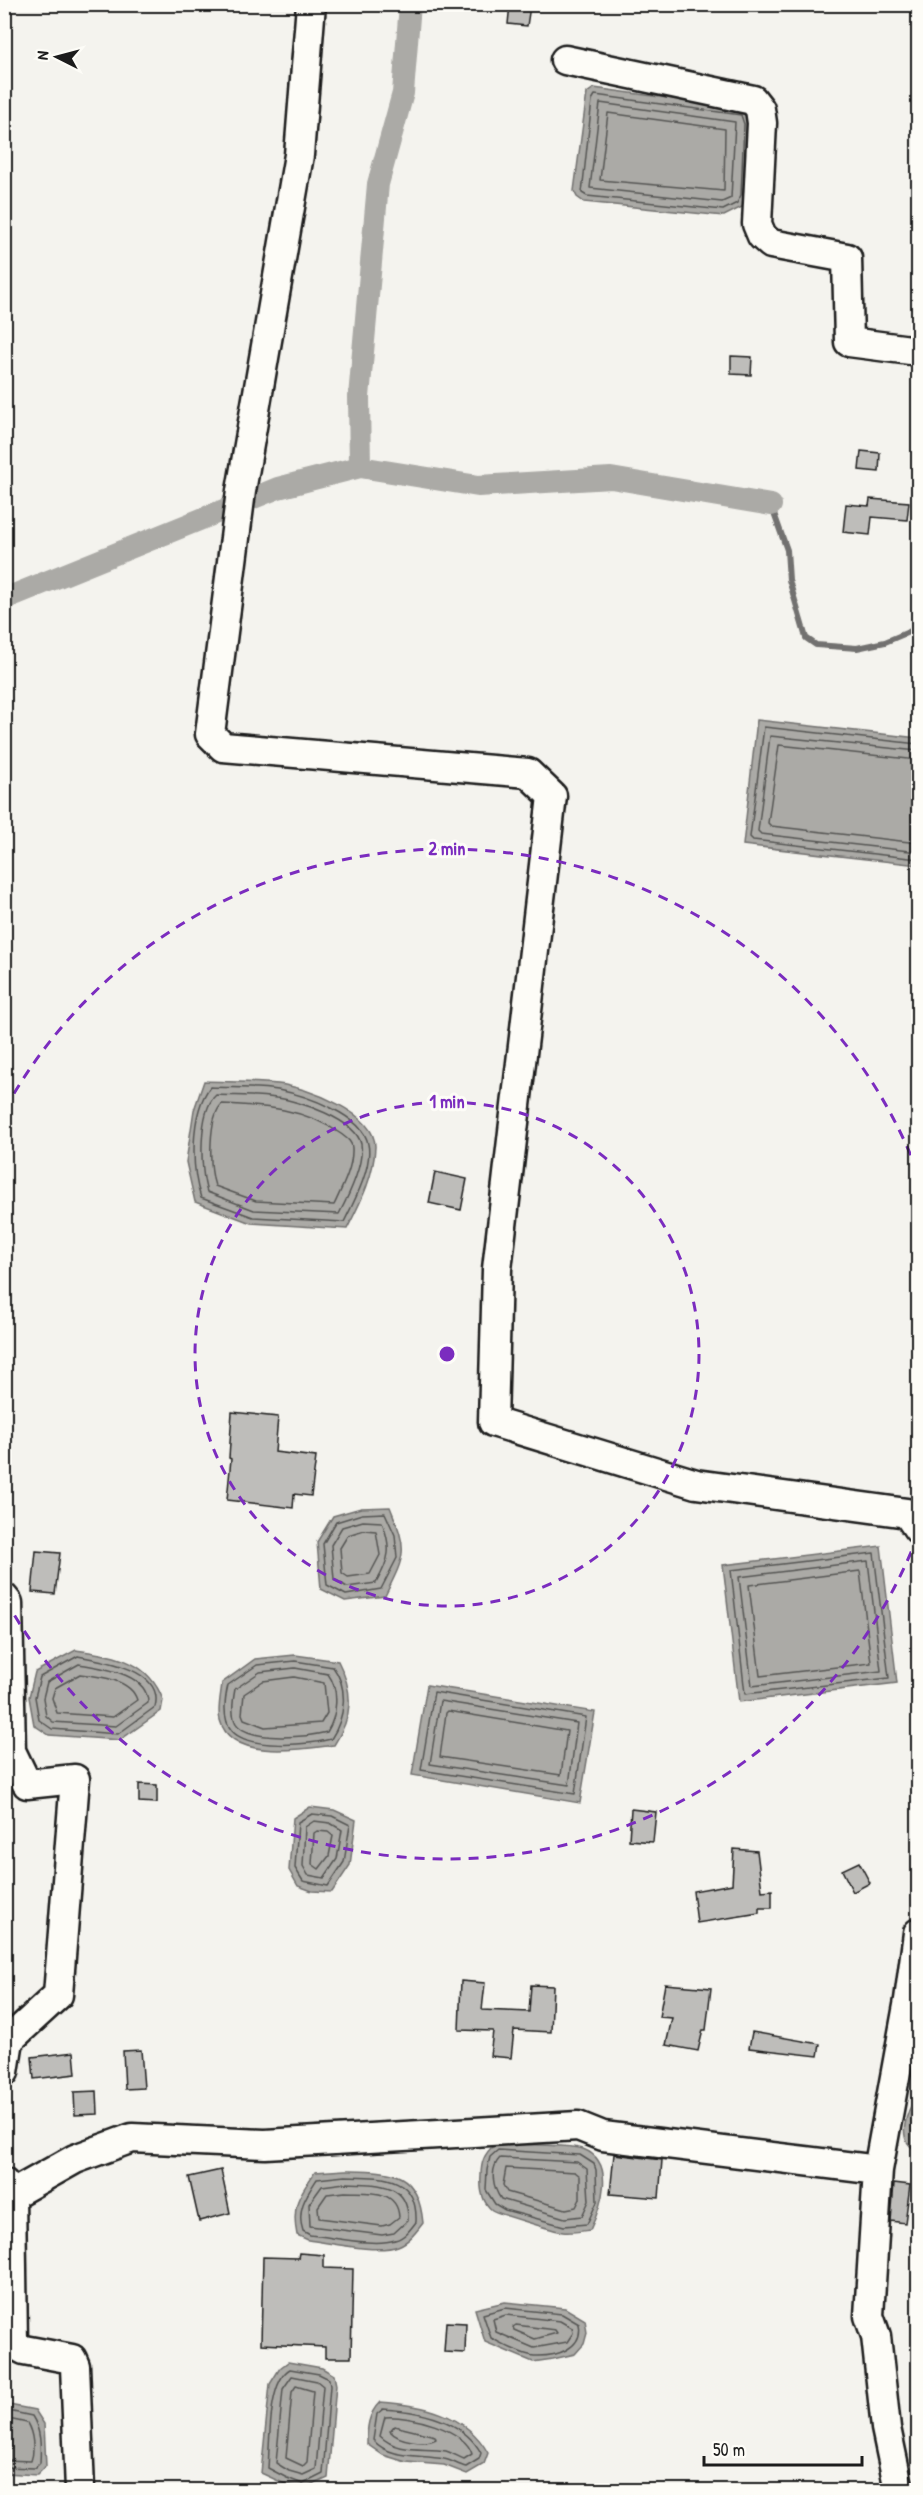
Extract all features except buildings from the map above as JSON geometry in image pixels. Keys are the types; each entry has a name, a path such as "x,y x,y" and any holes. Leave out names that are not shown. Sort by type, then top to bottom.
{"street":[{"path":"311,4 299,155 242,491 210,734 223,747 528,773 552,796 497,1269 493,1422 696,1484 907,1513 918,1529"},
{"path":"565,60 753,100 760,109 762,123 757,224 762,236 771,244 847,258 849,342 918,351"},
{"path":"4,1598 8,1603 11,1751 27,1784 75,1779 58,1995 9,2040 4,2072"},
{"path":"898,2490 886,2428 876,2336 869,2316 878,2170 909,2000 918,1933"},
{"path":"80,2490 75,2366 72,2359 24,2350 13,2344 8,2189 75,2159 132,2138 265,2144 578,2126 603,2136 878,2170"}],"water":[{"path":"594,88 741,108 748,115 746,197 742,207 724,216 584,202 577,197 574,191 587,93"},
{"path":"757,720 918,738 918,865 743,845"},
{"path":"204,1081 290,1086 337,1104 364,1123 372,1135 375,1147 374,1158 366,1189 347,1229 251,1223 195,1202 186,1162 194,1110"},
{"path":"390,1507 400,1534 402,1552 401,1561 385,1596 345,1601 321,1589 317,1542 333,1516 361,1508"},
{"path":"881,1546 897,1683 739,1702 723,1565"},
{"path":"76,1650 116,1658 139,1668 156,1686 163,1700 161,1711 120,1740 49,1735 34,1725 29,1697 35,1672"},
{"path":"295,1655 338,1661 343,1672 349,1694 348,1714 334,1745 270,1750 238,1742 227,1733 220,1720 222,1683 255,1659"},
{"path":"427,1685 595,1712 580,1803 412,1775"},
{"path":"310,1807 334,1810 356,1820 350,1865 332,1892 312,1891 298,1886 289,1870 293,1818"},
{"path":"918,2095 918,2151 906,2140 905,2125"},
{"path":"495,2144 576,2147 594,2155 603,2174 603,2186 602,2198 590,2230 563,2232 492,2210 482,2195 481,2171 488,2151"},
{"path":"345,2170 388,2173 408,2183 415,2192 420,2205 423,2223 406,2242 398,2246 378,2249 308,2240 297,2235 295,2216 298,2201 315,2172"},
{"path":"505,2302 565,2308 585,2320 587,2333 584,2344 575,2354 533,2362 485,2342 475,2309"},
{"path":"288,2362 322,2368 334,2375 336,2385 328,2478 304,2489 285,2484 261,2473 270,2384 280,2368"},
{"path":"380,2402 427,2409 455,2420 479,2439 488,2453 484,2464 467,2474 444,2465 406,2462 383,2455 367,2444 369,2422"},
{"path":"4,2404 35,2410 44,2424 46,2466 37,2475 5,2473"}],"waterway":[{"path":"360,467 359,397 378,184 403,93 410,4"},
{"path":"4,599 278,488 360,467 478,486 611,478 771,505"},
{"path":"771,505 787,550 789,580 806,638 816,645 857,648 885,642 918,628"}]}
